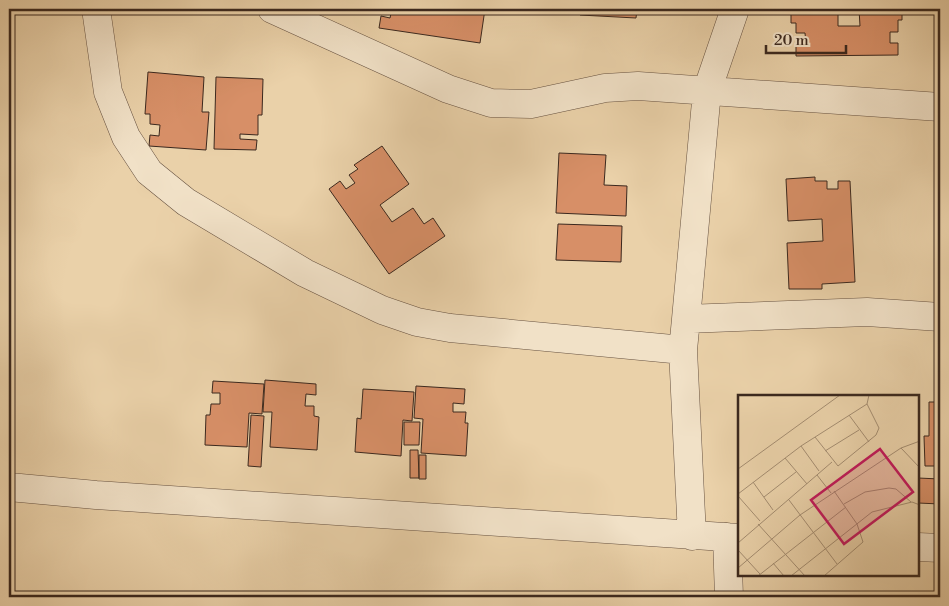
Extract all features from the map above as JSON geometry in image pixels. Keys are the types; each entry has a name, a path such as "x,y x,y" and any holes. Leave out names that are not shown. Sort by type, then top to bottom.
{"street":[{"path":"96,9 108,92 126,137 149,172 186,202 305,273 382,310 416,322 450,328 683,350"},
{"path":"272,9 448,89 491,103 531,104 605,88 638,86 940,107"},
{"path":"692,536 683,350 707,91 735,9"},
{"path":"686,319 867,312 940,317"},
{"path":"9,487 96,495 692,536 733,537 729,597"},
{"path":"919,547 940,548"}],"building":[{"path":"392,9 485,9 480,43 379,28 381,16 390,18"},
{"path":"581,9 637,9 636,18 580,15"},
{"path":"791,9 838,9 838,26 860,26 859,9 902,9 902,20 898,20 898,32 890,32 890,43 898,43 898,55 796,56 796,45 806,44 805,33 796,33 796,23 791,23"},
{"path":"934,9 940,9 940,19 935,19"},
{"path":"148,72 204,77 202,112 209,112 206,150 149,146 150,135 159,136 160,125 150,124 150,114 145,114"},
{"path":"216,77 263,79 262,115 258,115 258,135 240,134 240,139 257,140 256,150 214,149"},
{"path":"382,146 409,184 380,205 392,222 413,208 424,224 433,218 445,236 389,274 329,189 340,181 346,189 355,183 349,175 358,169 354,165"},
{"path":"559,153 606,155 604,185 627,186 626,216 556,213"},
{"path":"815,177 815,181 827,181 827,189 838,189 838,181 850,181 855,282 822,284 822,289 789,289 787,243 823,241 822,219 788,221 786,179"},
{"path":"558,224 622,226 621,262 556,260"},
{"path":"265,380 316,384 316,395 306,394 305,406 314,406 314,416 319,417 317,450 270,447 272,412 263,412"},
{"path":"213,381 264,384 262,414 249,413 247,447 205,445 206,415 210,415 211,404 220,404 220,393 212,393"},
{"path":"416,386 465,389 464,404 453,403 453,412 466,412 465,423 468,423 466,456 421,453 423,419 414,418"},
{"path":"363,389 414,392 412,421 403,420 401,456 355,452 357,418 361,419"},
{"path":"929,402 940,402 940,466 925,466 924,436 929,436"},
{"path":"251,415 264,416 261,467 248,466"},
{"path":"404,422 420,422 419,445 404,445"},
{"path":"410,450 418,450 419,478 410,478"},
{"path":"419,455 426,455 426,479 419,479"},
{"path":"919,478 940,479 940,504 919,503"}]}
